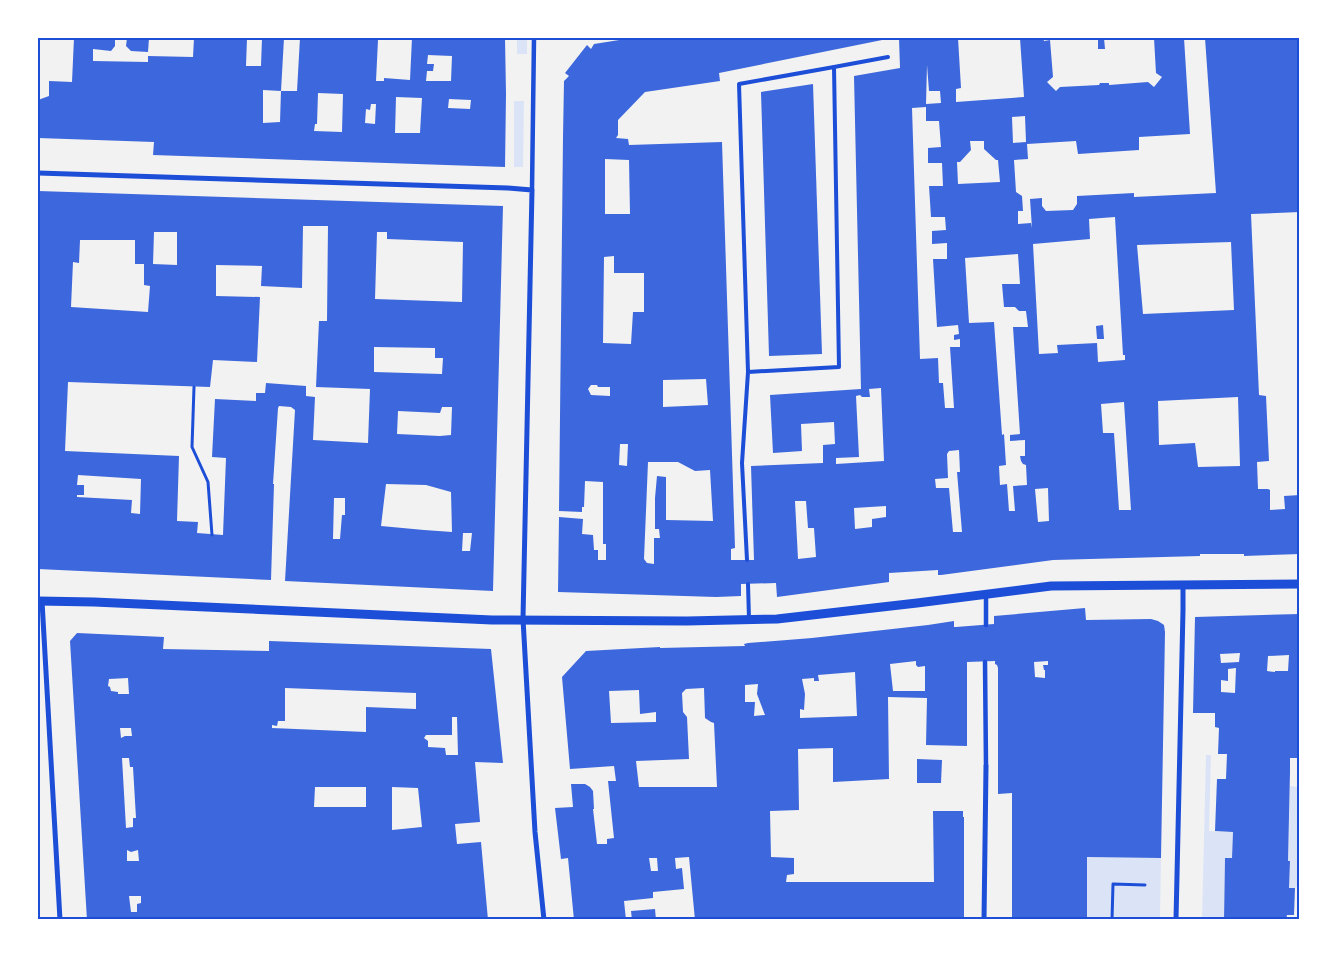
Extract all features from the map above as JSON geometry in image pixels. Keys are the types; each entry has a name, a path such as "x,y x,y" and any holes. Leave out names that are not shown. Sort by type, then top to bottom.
{"street":[{"path":"534,38 523,619 535,832 544,920"},
{"path":"38,173 532,190"},
{"path":"1176,920 1183,584"},
{"path":"60,920 40,601 492,620 687,621 777,618 1051,586 1300,584"},
{"path":"986,593 986,625"},
{"path":"984,920 985,662"}],"lane":[{"path":"747,560 742,463 748,372 739,84 888,57"},
{"path":"748,372 839,367 834,67"},
{"path":"748,584 749,620"}],"path":[{"path":"194,387 192,447 208,482 212,534"},
{"path":"1112,920 1113,884 1145,886"}],"shaded area":[{"path":"517,38 527,38 527,54 517,54"},
{"path":"514,101 524,101 523,167 514,167"},
{"path":"1206,755 1211,755 1209,831 1233,832 1232,858 1225,858 1224,919 1202,920"},
{"path":"1290,786 1299,787 1300,885 1295,888 1289,888"},
{"path":"1087,857 1161,858 1160,919 1087,919"}],"building":[{"path":"74,38 115,38 115,46 111,51 93,49 93,61 148,62 148,56 193,57 194,38 247,38 246,66 261,66 262,38 284,38 281,91 297,91 300,38 373,38 378,40 376,81 384,81 384,78 410,80 412,38 505,38 505,167 153,155 154,142 38,138 38,100 49,96 49,81 72,82","holes":["428,55 452,56 451,81 426,81 427,71 433,71 434,64 427,64","263,90 281,91 280,122 263,123","318,93 343,94 342,132 314,131 315,124 317,124","396,97 422,98 420,133 395,133","449,99 471,100 470,109 448,108","371,104 376,104 375,124 365,123 366,109 370,110"]},
{"path":"127,38 149,38 148,52 131,51 126,46"},
{"path":"632,38 892,38 719,73 720,81 645,92 618,120 618,135 616,138 628,139 629,145 722,142 735,548 731,549 731,560 754,560 751,466 823,463 823,445 835,444 834,422 801,424 802,451 773,453 770,395 861,389 854,76 900,68 899,38 958,38 961,88 956,89 956,102 1024,97 1020,38 1043,38 1044,41 1050,40 1053,77 1047,82 1056,91 1060,87 1099,85 1100,83 1109,83 1109,85 1148,82 1154,87 1162,77 1156,73 1154,38 1184,38 1190,134 1139,137 1139,150 1078,154 1076,141 1027,144 1028,159 1014,160 1016,192 1022,196 1023,211 1018,211 1018,224 1031,223 1032,228 1030,199 1042,198 1042,206 1046,211 1073,210 1077,204 1077,196 1134,193 1134,197 1216,193 1205,38 1300,38 1300,212 1251,214 1259,395 1266,396 1269,461 1257,462 1258,489 1270,490 1270,510 1285,509 1284,496 1300,495 1300,554 1244,556 1244,554 1200,554 1200,556 1053,560 941,575 938,575 938,570 889,573 889,582 777,597 776,583 741,584 741,596 716,597 558,592 559,517 583,519 582,534 593,535 594,550 598,550 598,560 606,560 606,544 603,544 603,482 585,481 584,507 582,507 582,512 559,511 564,81 569,76 565,73 587,45 591,49 594,44","holes":["927,65 929,91 940,91 941,103 926,104","926,107 926,121 939,121 941,147 928,148 928,163 942,163 943,186 929,186 931,217 945,217 946,230 932,231 932,244 947,243 947,259 933,259 937,327 958,325 959,334 954,335 954,340 960,339 960,347 950,347 954,408 945,408 943,383 939,383 938,358 920,359 912,108","1025,116 1026,142 1013,143 1012,117","970,141 984,141 984,149 998,160 1000,182 958,184 957,162 960,162 971,150","605,159 629,160 630,214 605,214","1115,217 1123,355 1125,355 1125,360 1098,362 1097,343 1057,345 1058,353 1039,354 1033,244 1090,239 1089,219","1231,242 1234,310 1143,314 1137,245","1018,254 1020,284 1002,284 1004,307 1015,307 1019,311 1026,311 1028,327 1013,327 1020,434 1010,435 1010,441 1025,440 1025,456 1020,456 1021,461 1026,465 1027,485 1013,486 1015,511 1009,511 1007,484 1000,485 999,466 1006,465 994,322 969,323 965,258","614,256 614,273 644,273 644,312 633,312 631,344 603,343 604,257","706,379 708,405 663,407 663,380","591,385 610,387 610,396 591,395 588,389","881,388 884,461 836,464 836,458 859,457 856,396 860,395 862,397 870,397 869,389","1238,397 1240,466 1198,467 1195,443 1159,445 1158,401","1124,402 1131,510 1119,510 1114,433 1103,433 1101,404","620,444 628,444 627,466 619,465","959,450 960,472 957,472 962,532 953,532 949,488 936,488 935,479 948,478 947,454 949,451","648,462 678,462 695,471 710,470 713,521 666,520 666,477 657,476 655,529 659,529 660,538 654,538 654,564 647,563 644,559","1048,488 1049,521 1038,522 1035,489","795,501 806,501 808,528 814,528 816,557 798,559","886,506 886,517 872,519 872,527 855,529 854,508"]},
{"path":"1098,38 1104,38 1105,49 1098,49"},
{"path":"813,84 822,354 769,356 761,92"},
{"path":"38,191 503,206 493,591 285,581 295,410 291,407 279,406 273,484 271,580 38,569","holes":["303,226 328,226 327,321 319,321 316,387 370,389 368,443 313,440 315,397 306,396 306,386 266,383 265,393 256,393 256,401 215,399 212,457 226,458 223,535 197,533 198,522 177,521 179,456 65,451 68,382 210,387 213,360 257,362 260,297 216,296 216,265 262,266 261,286 302,288","154,232 177,232 177,265 153,264","377,232 387,232 387,239 463,242 462,302 375,299","80,240 135,240 135,264 144,264 144,285 150,286 148,312 71,307 73,262 79,263","374,347 435,348 435,358 443,358 442,374 374,372","442,407 452,407 451,435 397,434 398,411 440,413","78,475 141,479 140,514 131,513 132,500 77,497 77,495 84,495 84,485 77,485","386,484 426,485 451,492 452,532 381,526","334,498 345,498 345,515 342,515 340,539 333,539","463,533 472,533 470,551 462,551"]},
{"path":"1103,325 1104,339 1097,339 1096,326"},
{"path":"1085,608 1086,620 1151,619 1164,625 1161,858 1087,857 1087,920 1012,920 1012,793 998,794 998,668 995,661 967,662 967,746 926,745 927,698 888,697 889,779 833,782 833,748 798,749 799,810 770,811 771,857 794,858 794,874 787,875 786,882 934,882 933,811 963,811 964,920 695,920 689,857 675,858 676,869 682,868 684,889 653,892 653,898 624,901 626,920 574,920 568,858 561,859 555,808 573,807 571,784 585,784 593,791 597,844 607,844 607,839 614,838 608,781 616,781 614,766 570,769 562,677 586,651 660,647 745,646 744,644 748,643 812,638 954,621 954,627 994,624 994,616","holes":["916,661 918,667 925,666 925,691 893,691 890,664","1048,661 1048,665 1043,665 1045,678 1035,677 1034,662","855,672 857,716 800,718 800,709 804,710 805,694 802,679 814,678 814,681 819,681 818,675","758,684 757,694 765,715 754,716 755,702 745,702 745,685","704,688 705,718 714,723 717,787 639,787 636,761 689,759 687,717 683,712 682,693 686,689","639,690 640,714 656,712 656,722 611,723 609,691","649,858 657,858 658,871 651,871"]},
{"path":"1300,614 1300,758 1290,758 1288,861 1290,861 1289,888 1295,888 1294,915 1287,915 1286,920 1224,920 1225,858 1232,858 1233,832 1215,831 1217,779 1226,779 1227,754 1218,754 1219,728 1215,727 1215,713 1193,713 1195,617","holes":["1240,653 1239,662 1221,663 1220,654","1289,655 1288,671 1267,671 1268,656","1236,668 1235,693 1221,692 1221,680 1228,681 1228,669"]},
{"path":"77,633 164,637 163,649 269,651 269,641 491,649 503,763 475,762 480,822 455,824 457,844 481,842 488,920 87,920 70,641","holes":["128,678 129,694 118,694 118,692 111,691 108,686 109,679","285,688 416,693 416,709 366,707 366,732 272,728 272,725 277,726 278,721 285,721","452,717 457,717 458,755 446,755 445,748 428,747 428,741 424,738 426,735 452,735","120,728 131,728 132,736 121,738","122,758 129,758 130,767 133,767 136,818 133,818 133,827 126,828","315,787 366,787 366,807 314,807","392,787 418,788 422,827 392,830","127,850 131,852 138,850 139,861 127,861","129,896 141,896 141,903 137,904 137,912 131,912"]},
{"path":"917,759 942,760 941,783 917,783"},
{"path":"655,909 656,920 632,920 631,911"}]}
